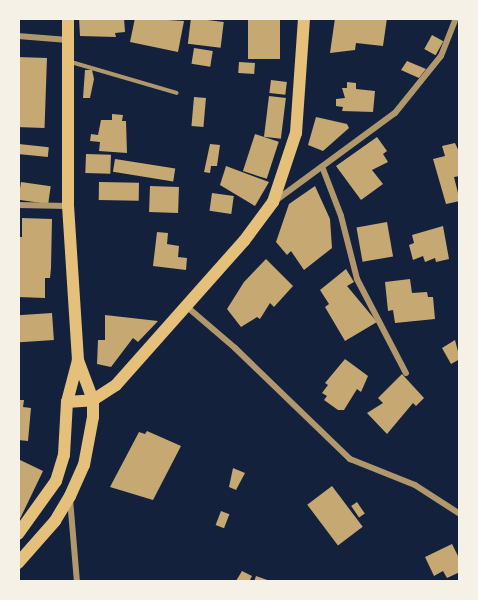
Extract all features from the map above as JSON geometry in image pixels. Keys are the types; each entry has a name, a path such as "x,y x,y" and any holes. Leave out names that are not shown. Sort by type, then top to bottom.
{"main road":[{"path":"18,563 55,521 70,496 90,438 93,400 78,360 68,206 68,18"},
{"path":"67,402 93,400 116,385 244,241 273,202 296,133 304,18"},
{"path":"18,534 56,481 64,455 67,402 78,360"}],"street":[{"path":"273,202 323,169 395,113 423,81 447,45 456,18"},
{"path":"18,36 68,40"},
{"path":"323,169 341,216 357,279 406,373"},
{"path":"18,206 68,206"},
{"path":"186,306 244,356 350,459 415,485 460,514"},
{"path":"70,496 77,582"}],"lane":[{"path":"68,62 177,93"}],"building":[{"path":"79,18 124,18 125,32 115,33 116,37 80,36"},
{"path":"135,18 184,21 178,52 130,42"},
{"path":"191,18 224,22 221,48 188,44"},
{"path":"248,18 280,18 280,59 248,59"},
{"path":"335,18 387,18 383,46 356,43 355,50 330,53"},
{"path":"432,35 443,41 436,55 424,49"},
{"path":"194,48 213,51 210,67 191,64"},
{"path":"18,57 47,58 45,128 18,127"},
{"path":"407,61 426,69 419,78 401,70"},
{"path":"239,62 255,63 254,74 238,73"},
{"path":"85,70 92,70 94,79 90,98 83,98"},
{"path":"271,80 287,82 285,95 269,93"},
{"path":"347,82 356,83 356,89 375,91 373,112 342,111 343,107 336,106 336,99 345,98 342,88 347,88"},
{"path":"269,96 286,98 281,139 264,137"},
{"path":"194,97 206,98 203,127 191,126"},
{"path":"112,114 123,115 122,121 126,121 127,153 99,151 100,142 90,141 91,134 98,135 101,120 112,120"},
{"path":"316,117 347,124 349,128 323,151 308,145"},
{"path":"255,134 279,142 267,179 243,171"},
{"path":"377,137 387,151 383,154 388,162 372,170 383,184 361,200 336,166"},
{"path":"455,143 460,154 460,176 454,177 460,201 446,204 433,159 445,156 442,146"},
{"path":"19,144 49,147 48,157 18,154"},
{"path":"210,144 220,145 217,166 211,166 210,173 204,172"},
{"path":"86,154 111,155 110,174 85,173"},
{"path":"115,159 175,169 173,181 113,172"},
{"path":"226,166 269,182 255,206 220,185"},
{"path":"21,182 51,186 48,204 18,200"},
{"path":"99,182 139,183 139,201 99,200"},
{"path":"150,186 179,187 178,213 149,212"},
{"path":"315,186 330,219 332,248 304,270 291,251 287,255 276,242 289,204"},
{"path":"212,193 234,196 231,214 209,211"},
{"path":"22,218 52,219 51,268 50,278 45,278 45,298 18,297 18,237 22,237"},
{"path":"387,222 393,256 363,262 356,227"},
{"path":"443,226 449,259 436,262 435,258 425,262 423,256 413,260 409,245 414,243 412,235"},
{"path":"157,232 168,233 167,244 179,246 178,257 187,258 186,270 153,266"},
{"path":"266,259 293,286 274,307 270,303 260,319 257,317 241,327 227,309 244,282"},
{"path":"346,269 354,282 347,286 377,322 345,341 325,307 329,304 320,290"},
{"path":"410,279 412,293 427,292 428,297 433,297 435,319 395,323 393,310 388,311 385,282"},
{"path":"52,313 54,340 20,342 18,315"},
{"path":"105,315 158,321 138,342 133,338 111,367 97,364 98,340 105,340"},
{"path":"455,340 460,359 451,364 442,348"},
{"path":"345,359 368,376 361,392 357,389 344,410 338,410 324,400 327,396 322,393 328,385 325,383"},
{"path":"402,374 424,398 416,406 413,403 387,434 367,413 383,403 378,398"},
{"path":"18,400 24,400 23,407 31,408 28,441 18,440"},
{"path":"147,431 181,446 153,500 110,487 139,432 145,434"},
{"path":"18,459 43,471 18,523"},
{"path":"233,468 245,473 236,490 229,487"},
{"path":"332,486 363,527 338,545 307,505"},
{"path":"357,502 365,514 359,518 351,506"},
{"path":"221,511 229,514 224,528 216,525"},
{"path":"452,544 460,560 460,572 447,578 443,571 434,576 425,557"},
{"path":"242,571 252,576 249,582 236,581"},
{"path":"256,576 273,582 254,582"}]}
